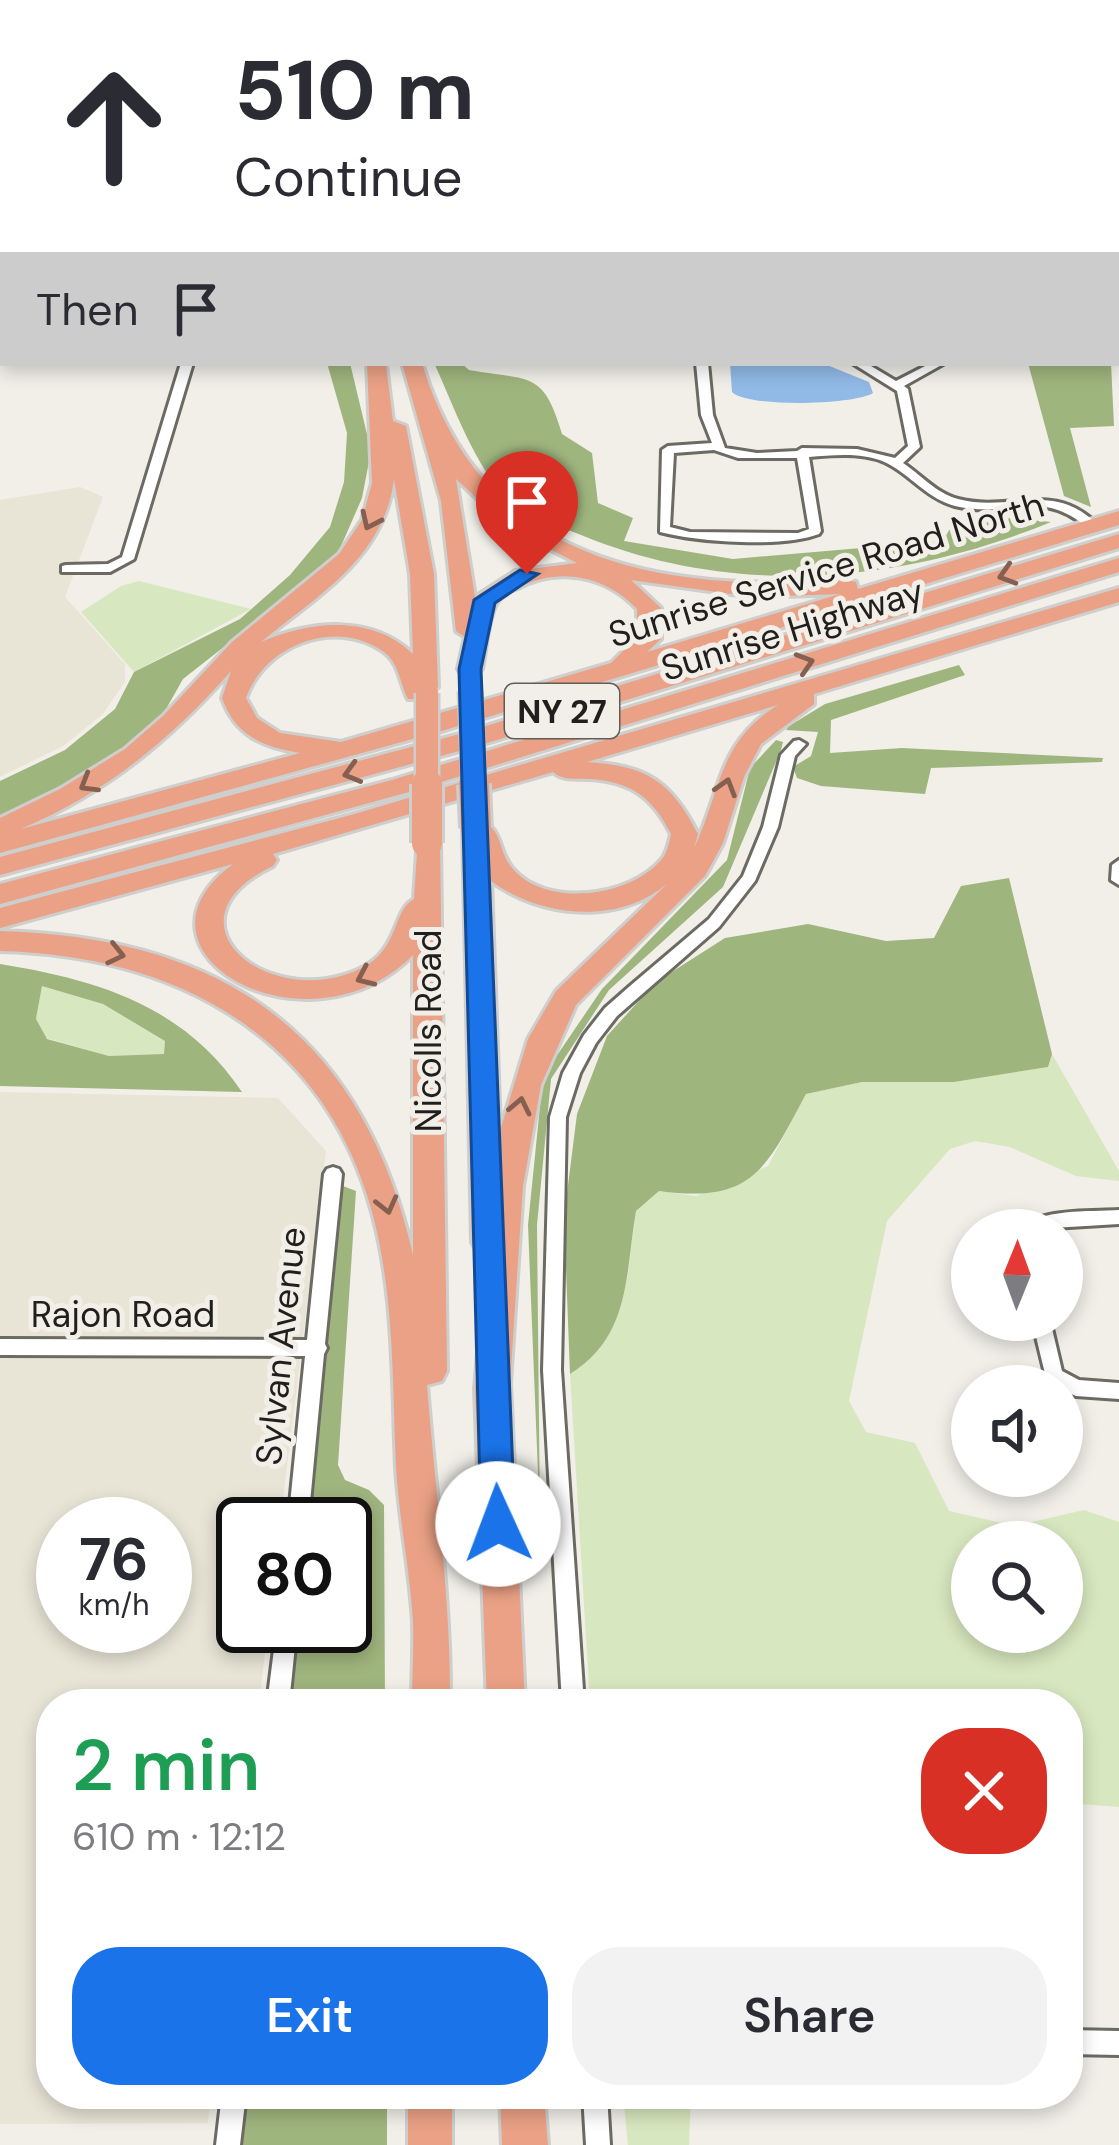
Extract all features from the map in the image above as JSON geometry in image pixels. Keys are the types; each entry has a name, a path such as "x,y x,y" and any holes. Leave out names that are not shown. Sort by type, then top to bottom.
{"highway":[{"path":"0,828 74,793 143,748 239,649 314,592 349,556 373,519 382,491 376,366"},
{"path":"377,366 416,522 422,693"},
{"name":"Nicolls Road","path":"413,366 428,407 458,535 470,680 464,787 481,828 492,1389 505,1689"},
{"path":"428,407 457,464 482,496 543,537 604,563 673,580 752,590 829,589 932,575"},
{"name":"Sunrise Service Road North","path":"0,844 431,731 536,694 1119,518"},
{"name":"Sunrise Highway","path":"0,866 444,747 1119,541"},
{"path":"470,680 481,607 491,593 516,578 550,570 587,572 621,582 644,601 653,623 638,651 536,694"},
{"name":"Sunrise Highway","path":"0,894 422,780 1029,593 1119,570"},
{"path":"427,843 415,929 400,956 378,973 330,989 298,992 267,986 231,966 217,949 211,928 214,906 227,884 260,861 357,823 464,787 1119,598"},
{"path":"422,693 415,671 396,648 357,634 324,633 292,638 256,656 241,672 234,698 253,729 300,745 337,745 431,731"},
{"path":"492,1389 519,1106 544,1035 584,975 667,902 698,866 711,839 728,775 757,733 803,700 883,667"},
{"name":"Nicolls Road","path":"422,693 431,731 427,843 431,1689"},
{"path":"464,787 565,771 609,772 643,784 668,802 682,826 682,842 672,868 647,887 615,900 572,903 544,898 508,879 490,856 481,828"},
{"path":"0,918 357,823"},
{"path":"0,940 82,947 186,976 272,1026 310,1061 344,1103 369,1146 400,1262 432,1623"},
{"path":"430,2109 430,2145"},
{"path":"523,2109 524,2145"}],"street":[{"path":"66,568 110,568 128,559 186,366"},
{"path":"703,366 716,446"},
{"path":"864,366 898,384 914,447 896,463"},
{"path":"898,384 933,366"},
{"path":"802,452 815,531 800,537 734,537 664,529 668,450 716,446 736,456 802,452 881,455 929,492 958,504 1054,501 1076,507 1093,526"},
{"path":"572,1689 551,1370 557,1117 565,1084 584,1046 624,995 739,895 761,855 788,755 799,744"},
{"path":"1119,865 1119,880"},
{"name":"Sylvan Avenue","path":"301,1497 333,1174"},
{"path":"1083,1219 1119,1216"},
{"path":"1045,1341 1054,1376 1076,1388 1119,1391"},
{"name":"Rajon Road","path":"0,1347 318,1348"},
{"path":"280,1689 283,1653"},
{"path":"1083,2042 1119,2043"},
{"path":"228,2145 232,2109"},
{"path":"596,2109 598,2145"}],"shaded area":[{"path":"80,487 103,497 65,597 125,664 125,682 102,715 63,746 0,777 0,500"},
{"path":"0,1092 278,1098 326,1151 283,1497 216,1497 216,1653 265,1653 261,1689 36,1689 36,2109 209,2109 208,2123 0,2124"}],"green space":[{"path":"328,366 351,366 371,451 362,498 335,560 183,679 161,718 100,769 0,820 0,781 65,750 115,709 134,672 240,619 290,575 330,527 344,482 347,433"},
{"path":"435,366 464,366 532,382 548,399 562,434 592,453 598,503 633,518 624,541 733,559 943,541 952,525 1012,518 1051,522 935,559 876,570 757,575 698,568 639,555 546,522 514,505 488,475"},
{"path":"1029,366 1111,366 1114,426 1070,428 1091,507 1064,496"},
{"path":"139,581 251,609 134,672 81,612 121,586"},
{"path":"959,665 965,675 831,720 830,753 902,748 1103,758 1102,762 931,768 925,794 821,786 797,778 793,767 811,756 818,732 786,730 789,726 825,704"},
{"path":"776,740 783,742 781,750 723,887 609,990 551,1079 537,1225 540,1523 528,1225 543,1076 602,989 727,860 750,768"},
{"path":"1009,878 1052,1054 1048,1067 954,1082 862,1082 806,1094 780,1142 753,1175 716,1192 659,1191 636,1211 615,1323 590,1359 570,1374 564,1217 577,1114 607,1036 656,982 725,938 808,924 886,941 934,938 961,886"},
{"path":"0,964 71,979 136,1002 194,1038 242,1092 0,1086","holes":["42,986 103,1004 165,1041 164,1054 109,1056 47,1039 36,1019"]},
{"path":"42,985 103,1004 166,1041 164,1055 109,1056 46,1038 36,1020"},
{"path":"1052,1054 1119,1171 1119,1181 1076,1176 1010,1147 975,1141 950,1149 887,1221 849,1401 866,1432 915,1443 949,1511 993,1521 951,1521 951,1653 1083,1653 1083,1521 1037,1521 1084,1510 1119,1522 1119,1807 1083,1804 1083,1689 589,1689 570,1374 590,1359 615,1323 627,1281 636,1211 659,1191 696,1196 768,1166 806,1094 862,1082 954,1082 1048,1067"},
{"path":"343,1186 356,1191 338,1465 345,1480 369,1490 384,1505 385,1689 287,1689 291,1653 372,1653 372,1497 308,1497"},
{"path":"240,2109 387,2109 387,2145 236,2145"},
{"path":"624,2109 690,2109 689,2145 628,2145"}],"water":[{"path":"730,366 829,366 869,382 873,393 824,402 778,403 732,392"}],"route":[{"path":"498,1524 470,669 485,600 527,574"}]}
